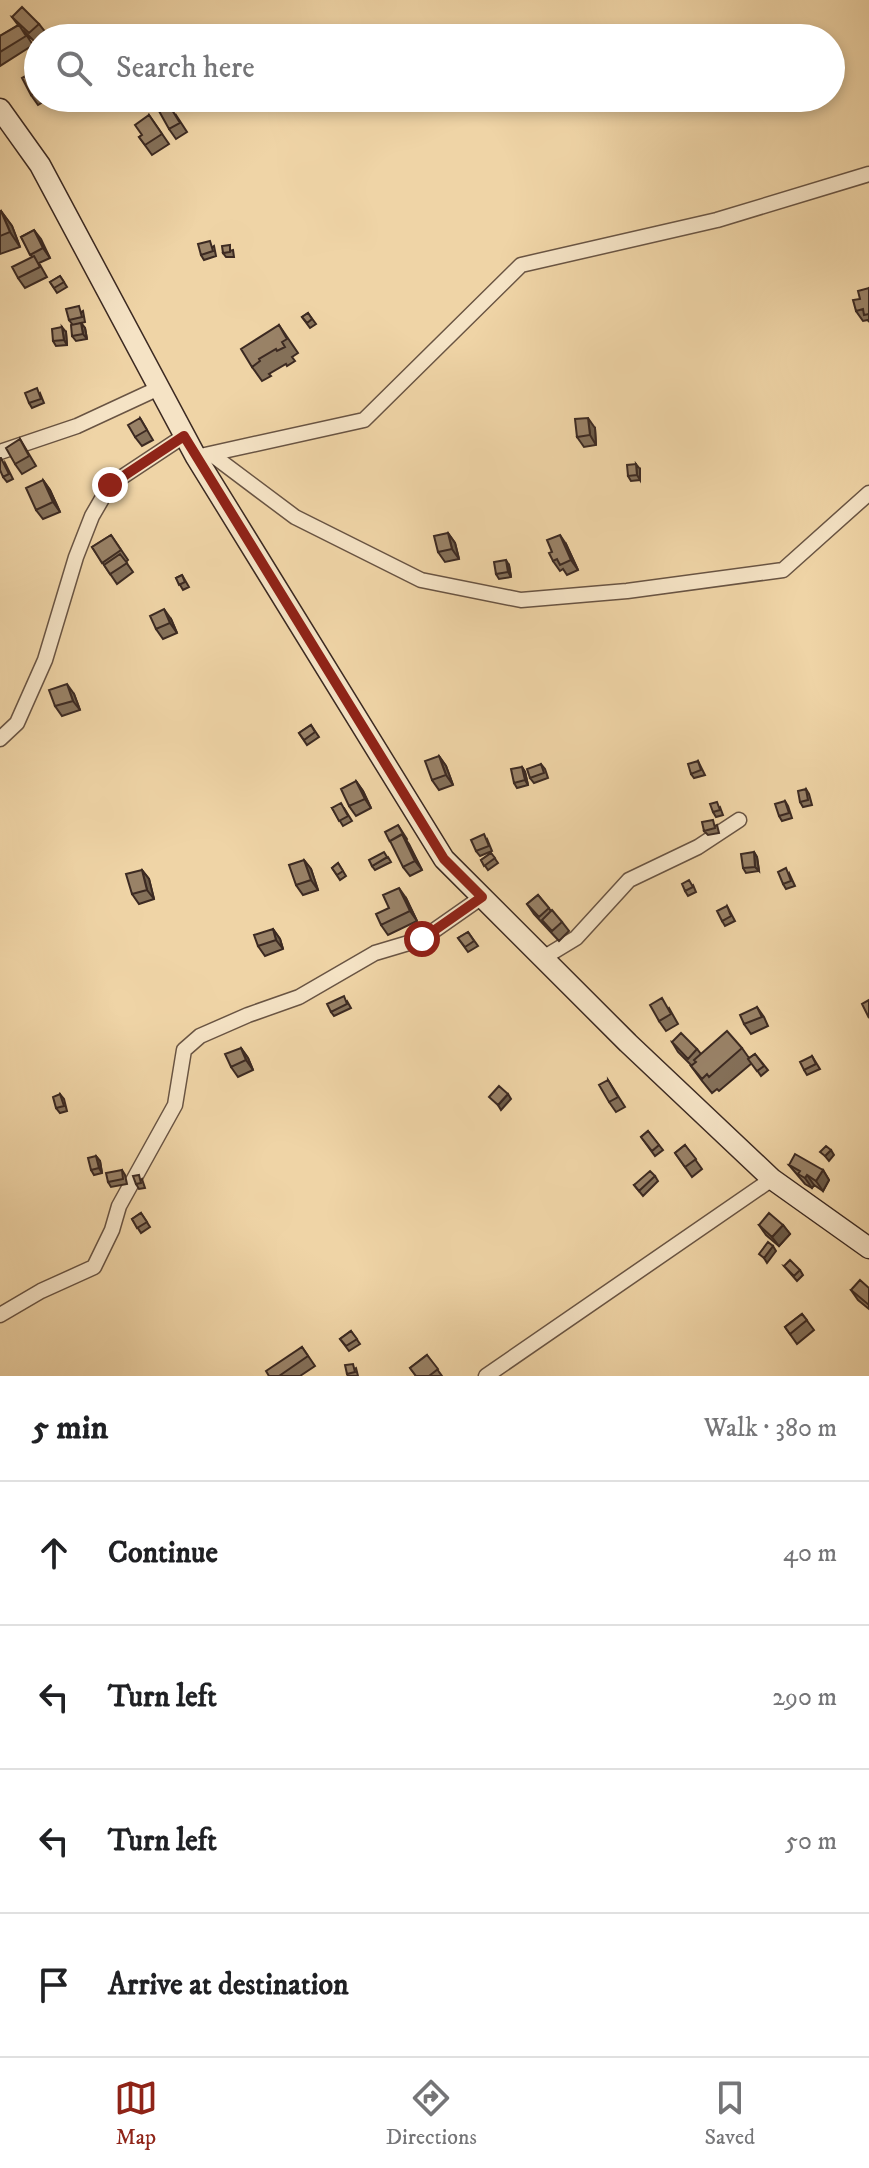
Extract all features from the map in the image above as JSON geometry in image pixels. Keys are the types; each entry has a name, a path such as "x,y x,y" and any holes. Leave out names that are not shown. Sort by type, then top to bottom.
{"street":[{"path":"0,109 40,165 184,436 204,455 295,517 421,580 521,600 627,591 783,570 869,493"},
{"path":"204,455 364,420 521,265 717,220 869,174"},
{"path":"0,452 77,426 159,388"},
{"path":"0,739 17,723 45,660 76,557 92,516 110,485 184,436"},
{"path":"204,455 444,859 628,1043 772,1179 869,1248"},
{"path":"543,958 576,938 629,880 698,847 739,820"},
{"path":"0,1314 94,1267 112,1230 119,1206 175,1105 184,1050 200,1036 299,997 375,953 422,939 482,897"},
{"path":"486,1376 772,1179"}],"building":[{"path":"22,7 39,24 24,24 24,28 12,17"},
{"path":"19,25 24,33 24,37 0,52 0,36"},
{"path":"160,112 173,112 180,123 169,129"},
{"path":"149,115 162,134 145,145 135,125"},
{"path":"0,212 10,232 0,236"},
{"path":"34,230 43,248 30,255 21,237"},
{"path":"210,241 213,251 201,255 198,244"},
{"path":"230,245 230,252 223,253 222,246"},
{"path":"34,256 40,267 18,278 12,267"},
{"path":"60,276 64,282 54,288 50,282"},
{"path":"869,288 869,314 864,315 863,309 856,311 853,300 860,299 858,291"},
{"path":"79,306 82,317 69,320 66,309"},
{"path":"308,313 312,319 307,323 302,317"},
{"path":"81,323 83,334 72,336 71,325"},
{"path":"279,325 287,339 282,342 285,347 259,359 252,367 241,349"},
{"path":"62,327 64,340 53,341 52,329"},
{"path":"37,388 41,399 29,403 25,393"},
{"path":"140,418 147,430 135,437 128,425"},
{"path":"588,418 590,435 577,437 575,419"},
{"path":"20,439 29,456 15,464 6,448"},
{"path":"0,458 9,474 3,477 0,470"},
{"path":"636,464 637,475 628,476 627,465"},
{"path":"43,480 53,502 36,510 26,488"},
{"path":"448,533 452,549 438,552 434,536"},
{"path":"111,535 121,550 102,563 92,547"},
{"path":"560,535 571,560 560,565 557,559 553,561 547,540"},
{"path":"120,554 127,563 110,574 104,565"},
{"path":"506,560 508,572 496,574 494,562"},
{"path":"182,575 185,582 179,585 176,578"},
{"path":"164,609 170,623 156,629 150,616"},
{"path":"67,684 73,701 55,706 49,690"},
{"path":"311,725 315,732 304,740 299,733"},
{"path":"439,756 446,775 432,780 425,761"},
{"path":"698,761 701,770 691,774 688,764"},
{"path":"541,764 544,773 530,778 527,769"},
{"path":"522,767 525,780 514,783 511,769"},
{"path":"356,781 365,799 349,806 341,789"},
{"path":"806,789 808,800 800,802 798,791"},
{"path":"785,801 789,813 779,816 775,804"},
{"path":"717,802 720,810 713,812 710,804"},
{"path":"341,803 348,816 339,821 332,808"},
{"path":"713,820 715,828 704,831 702,822"},
{"path":"398,825 403,834 390,842 385,832"},
{"path":"402,834 415,861 403,867 390,841"},
{"path":"484,834 489,846 476,851 471,840"},
{"path":"384,852 387,857 372,866 369,860"},
{"path":"754,852 755,867 743,868 741,854"},
{"path":"491,853 495,858 484,866 481,860"},
{"path":"304,860 311,880 296,885 289,865"},
{"path":"338,863 343,871 337,875 332,868"},
{"path":"786,868 791,881 783,884 778,872"},
{"path":"142,870 147,890 132,894 126,874"},
{"path":"689,880 693,887 685,891 682,884"},
{"path":"399,888 410,911 381,925 376,914 389,908 383,895"},
{"path":"538,895 549,908 539,917 527,904"},
{"path":"727,906 731,916 722,921 717,911"},
{"path":"552,910 562,922 552,931 542,920"},
{"path":"273,929 276,940 258,946 254,935"},
{"path":"468,932 474,941 465,947 458,938"},
{"path":"344,996 347,1004 331,1012 327,1004"},
{"path":"662,998 671,1014 659,1021 650,1005"},
{"path":"869,1000 869,1018 862,1004"},
{"path":"757,1007 762,1017 744,1024 740,1015"},
{"path":"727,1031 742,1048 709,1077 707,1074 702,1079 691,1066 696,1062 694,1060"},
{"path":"681,1033 697,1049 688,1059 672,1042"},
{"path":"241,1048 246,1060 231,1067 225,1054"},
{"path":"755,1054 764,1066 757,1071 748,1059"},
{"path":"812,1056 816,1064 804,1070 800,1062"},
{"path":"608,1080 618,1097 609,1102 599,1085"},
{"path":"499,1086 508,1094 498,1105 489,1097"},
{"path":"60,1094 64,1106 56,1108 53,1097"},
{"path":"648,1131 659,1145 652,1151 641,1137"},
{"path":"685,1145 696,1159 685,1167 675,1153"},
{"path":"826,1146 831,1150 825,1156 820,1152"},
{"path":"795,1154 823,1170 816,1181 798,1174 800,1171 789,1165"},
{"path":"96,1156 99,1168 91,1170 88,1158"},
{"path":"122,1170 123,1179 108,1182 106,1173"},
{"path":"650,1171 655,1176 639,1191 634,1185"},
{"path":"139,1175 141,1183 136,1184 133,1176"},
{"path":"141,1213 147,1222 137,1228 132,1219"},
{"path":"769,1213 783,1225 772,1237 759,1225"},
{"path":"768,1242 773,1246 764,1258 759,1254"},
{"path":"790,1260 800,1270 794,1276 784,1266"},
{"path":"860,1280 869,1288 869,1305 851,1290"},
{"path":"802,1314 807,1320 790,1334 785,1327"},
{"path":"351,1331 357,1339 346,1346 340,1339"},
{"path":"302,1347 308,1356 279,1376 269,1376 266,1371"},
{"path":"427,1355 438,1369 429,1376 416,1376 410,1368"},
{"path":"353,1364 355,1372 347,1374 345,1365"}],"route":[{"path":"110,485 184,436 444,859 482,897 422,939"}]}
